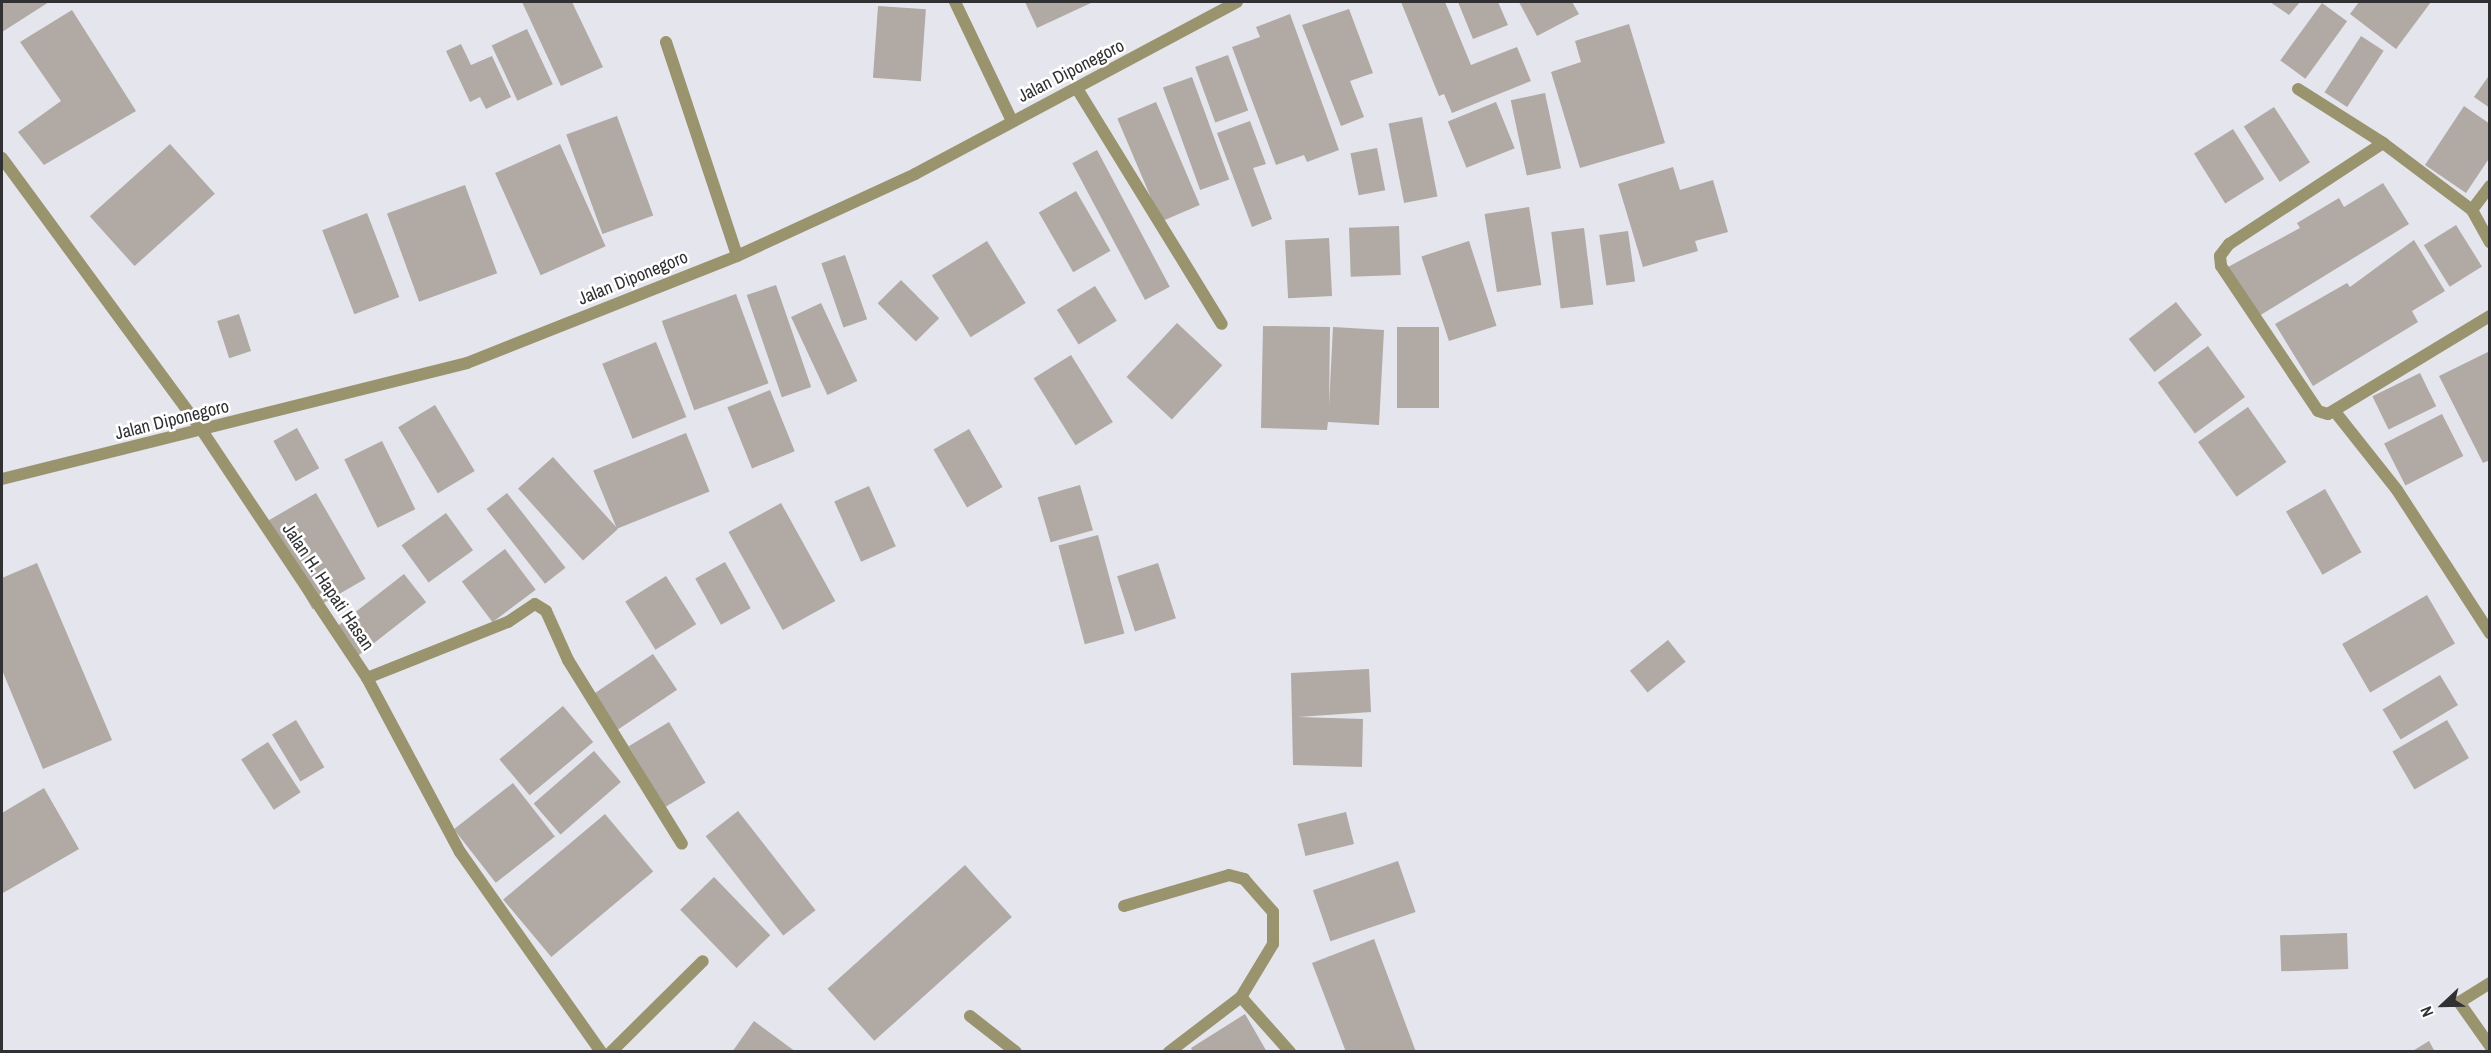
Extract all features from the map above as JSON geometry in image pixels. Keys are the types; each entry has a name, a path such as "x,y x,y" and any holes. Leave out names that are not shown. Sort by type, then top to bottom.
{"street":[{"path":"955,2 1012,122"},
{"name":"Jalan Diponegoro","path":"2,479 203,432 467,363 737,256 915,174 1237,2"},
{"path":"666,42 737,256"},
{"path":"1076,87 1222,324"},
{"path":"2298,89 2383,143 2472,210 2490,242"},
{"path":"2383,143 2229,244 2220,256 2221,266 2318,411 2336,413 2490,316"},
{"name":"Jalan H. Hapati Hasan","path":"2,158 203,432 367,678 460,852 601,1052"},
{"path":"2472,210 2490,186"},
{"path":"2336,413 2397,490 2490,633"},
{"path":"367,678 508,622 535,604 546,611 568,660 682,844"},
{"path":"1124,906 1206,878 1244,879 1273,912 1275,931 1273,944 1241,997 1169,1052"},
{"path":"611,1052 703,962"},
{"path":"2490,983 2459,1002 2490,1046"},
{"path":"1241,997 1290,1052"},
{"path":"970,1016 1016,1052"}],"building":[{"path":"2,2 49,2 2,32"},
{"path":"522,2 572,2 603,67 561,86"},
{"path":"1025,2 1093,2 1037,28"},
{"path":"1401,2 1445,2 1471,65 1517,47 1531,81 1452,113 1444,94 1439,96"},
{"path":"1458,2 1498,2 1508,25 1473,39"},
{"path":"1519,2 1572,2 1579,14 1537,36"},
{"path":"2270,2 2300,2 2289,15"},
{"path":"2359,2 2431,2 2396,49 2350,14"},
{"path":"2322,3 2347,21 2305,79 2280,60"},
{"path":"878,6 926,9 921,81 873,78"},
{"path":"1349,9 1373,73 1350,81 1364,117 1341,126 1302,25"},
{"path":"72,10 136,111 44,165 18,132 61,101 20,42"},
{"path":"1290,14 1339,150 1307,162 1304,155 1276,165 1232,47 1260,37 1256,27"},
{"path":"1629,24 1665,143 1580,168 1551,72 1581,62 1575,41"},
{"path":"527,29 553,84 517,101 492,45"},
{"path":"2361,36 2384,51 2347,107 2325,92"},
{"path":"461,44 471,65 492,56 511,97 486,109 480,97 470,102 446,51"},
{"path":"1228,55 1248,110 1215,122 1195,67"},
{"path":"2490,74 2490,108 2474,97"},
{"path":"1192,77 1229,179 1200,190 1163,88"},
{"path":"1545,93 1561,168 1527,176 1511,100"},
{"path":"1156,102 1200,205 1161,222 1117,118"},
{"path":"1496,102 1515,148 1467,168 1448,121"},
{"path":"2464,106 2490,124 2490,157 2466,193 2425,165"},
{"path":"2274,107 2310,162 2280,182 2244,127"},
{"path":"617,116 653,216 603,234 566,134"},
{"path":"1422,117 1437,197 1404,203 1389,123"},
{"path":"1250,121 1266,164 1253,168 1272,219 1252,227 1217,133"},
{"path":"2233,129 2264,179 2225,203 2194,153"},
{"path":"170,144 215,194 135,266 90,216"},
{"path":"560,144 606,246 541,275 495,173"},
{"path":"1377,148 1385,190 1359,195 1350,153"},
{"path":"1097,150 1170,287 1145,300 1072,163"},
{"path":"1673,167 1680,190 1713,180 1728,232 1695,241 1698,251 1643,267 1618,184"},
{"path":"2383,183 2409,224 2259,316 2228,267 2300,228 2297,223 2339,198 2344,207"},
{"path":"465,185 497,273 419,302 387,213"},
{"path":"1076,191 1110,251 1073,272 1039,213"},
{"path":"1529,207 1541,285 1497,292 1485,214"},
{"path":"367,213 399,297 354,314 322,230"},
{"path":"2456,225 2482,267 2450,287 2424,245"},
{"path":"1399,226 1401,275 1351,277 1349,228"},
{"path":"1584,228 1593,304 1561,308 1551,232"},
{"path":"1628,231 1635,282 1606,286 1599,235"},
{"path":"1329,238 1332,296 1288,298 1285,240"},
{"path":"2414,240 2445,291 2412,311 2418,322 2313,386 2275,324 2347,283 2350,287"},
{"path":"987,241 1026,303 971,337 932,275"},
{"path":"1469,241 1497,326 1449,341 1421,256"},
{"path":"845,255 867,319 844,327 821,263"},
{"path":"901,280 939,318 916,342 878,303"},
{"path":"776,285 811,387 782,397 747,295"},
{"path":"1095,286 1117,321 1079,345 1057,310"},
{"path":"736,294 768,383 694,410 662,321"},
{"path":"2176,302 2202,335 2155,372 2129,339"},
{"path":"821,303 857,381 827,395 791,317"},
{"path":"239,314 251,351 229,358 217,321"},
{"path":"1177,323 1222,365 1172,419 1127,377"},
{"path":"1263,326 1330,327 1329,406 1333,327 1384,330 1379,425 1328,422 1327,430 1261,428"},
{"path":"1397,327 1439,327 1439,408 1397,408"},
{"path":"656,342 686,417 633,439 602,364"},
{"path":"2208,346 2245,397 2195,433 2158,382"},
{"path":"2490,351 2490,460 2483,463 2439,376"},
{"path":"1071,355 1113,422 1076,445 1034,378"},
{"path":"2420,373 2436,406 2389,429 2372,396"},
{"path":"770,390 795,451 752,468 727,407"},
{"path":"435,405 475,471 438,493 398,427"},
{"path":"2248,407 2286,462 2236,497 2198,442"},
{"path":"2442,414 2463,456 2405,485 2384,444"},
{"path":"297,428 319,468 296,481 273,441"},
{"path":"969,429 1002,487 967,508 933,450"},
{"path":"686,433 710,491 617,529 593,470"},
{"path":"382,441 415,509 378,528 344,459"},
{"path":"553,457 618,529 583,561 518,488"},
{"path":"1080,485 1093,530 1051,542 1038,497"},
{"path":"869,486 896,546 861,562 834,501"},
{"path":"2325,489 2362,552 2323,575 2286,512"},
{"path":"316,493 366,579 313,609 263,524"},
{"path":"507,493 565,568 545,584 487,509"},
{"path":"781,503 835,601 783,630 729,532"},
{"path":"446,513 473,550 429,583 402,545"},
{"path":"1098,535 1124,634 1085,644 1058,546"},
{"path":"505,549 536,590 493,622 462,581"},
{"path":"725,562 751,608 721,625 695,578"},
{"path":"37,563 112,740 43,769 2,670 2,578"},
{"path":"1158,563 1176,618 1135,631 1117,576"},
{"path":"404,574 426,602 354,659 332,631"},
{"path":"666,576 696,624 655,650 625,601"},
{"path":"2427,595 2455,643 2370,692 2342,644"},
{"path":"1668,640 1686,662 1648,693 1630,671"},
{"path":"653,654 677,690 617,730 592,695"},
{"path":"1369,669 1371,712 1298,717 1363,719 1362,767 1293,765 1291,673"},
{"path":"2440,675 2458,705 2401,740 2383,710"},
{"path":"563,706 593,742 530,795 499,759"},
{"path":"296,720 324,767 300,782 272,734"},
{"path":"2447,720 2469,758 2414,790 2392,752"},
{"path":"669,722 706,783 665,807 629,746"},
{"path":"268,742 301,792 274,810 241,759"},
{"path":"594,751 621,782 561,834 534,803"},
{"path":"513,783 555,837 496,883 454,829"},
{"path":"44,788 79,849 3,893 2,813"},
{"path":"738,811 816,910 783,936 706,836"},
{"path":"1346,812 1354,844 1305,856 1297,824"},
{"path":"605,814 653,871 551,957 503,899"},
{"path":"1398,861 1416,912 1330,941 1313,890"},
{"path":"965,865 1012,917 874,1041 828,989"},
{"path":"714,877 770,935 736,968 680,910"},
{"path":"2347,933 2348,969 2281,971 2280,935"},
{"path":"1374,939 1416,1052 1346,1052 1312,963"},
{"path":"1245,1014 1267,1052 1193,1052 1191,1048"},
{"path":"754,1021 796,1052 732,1052"},
{"path":"2429,1041 2435,1052 2411,1052"}]}
